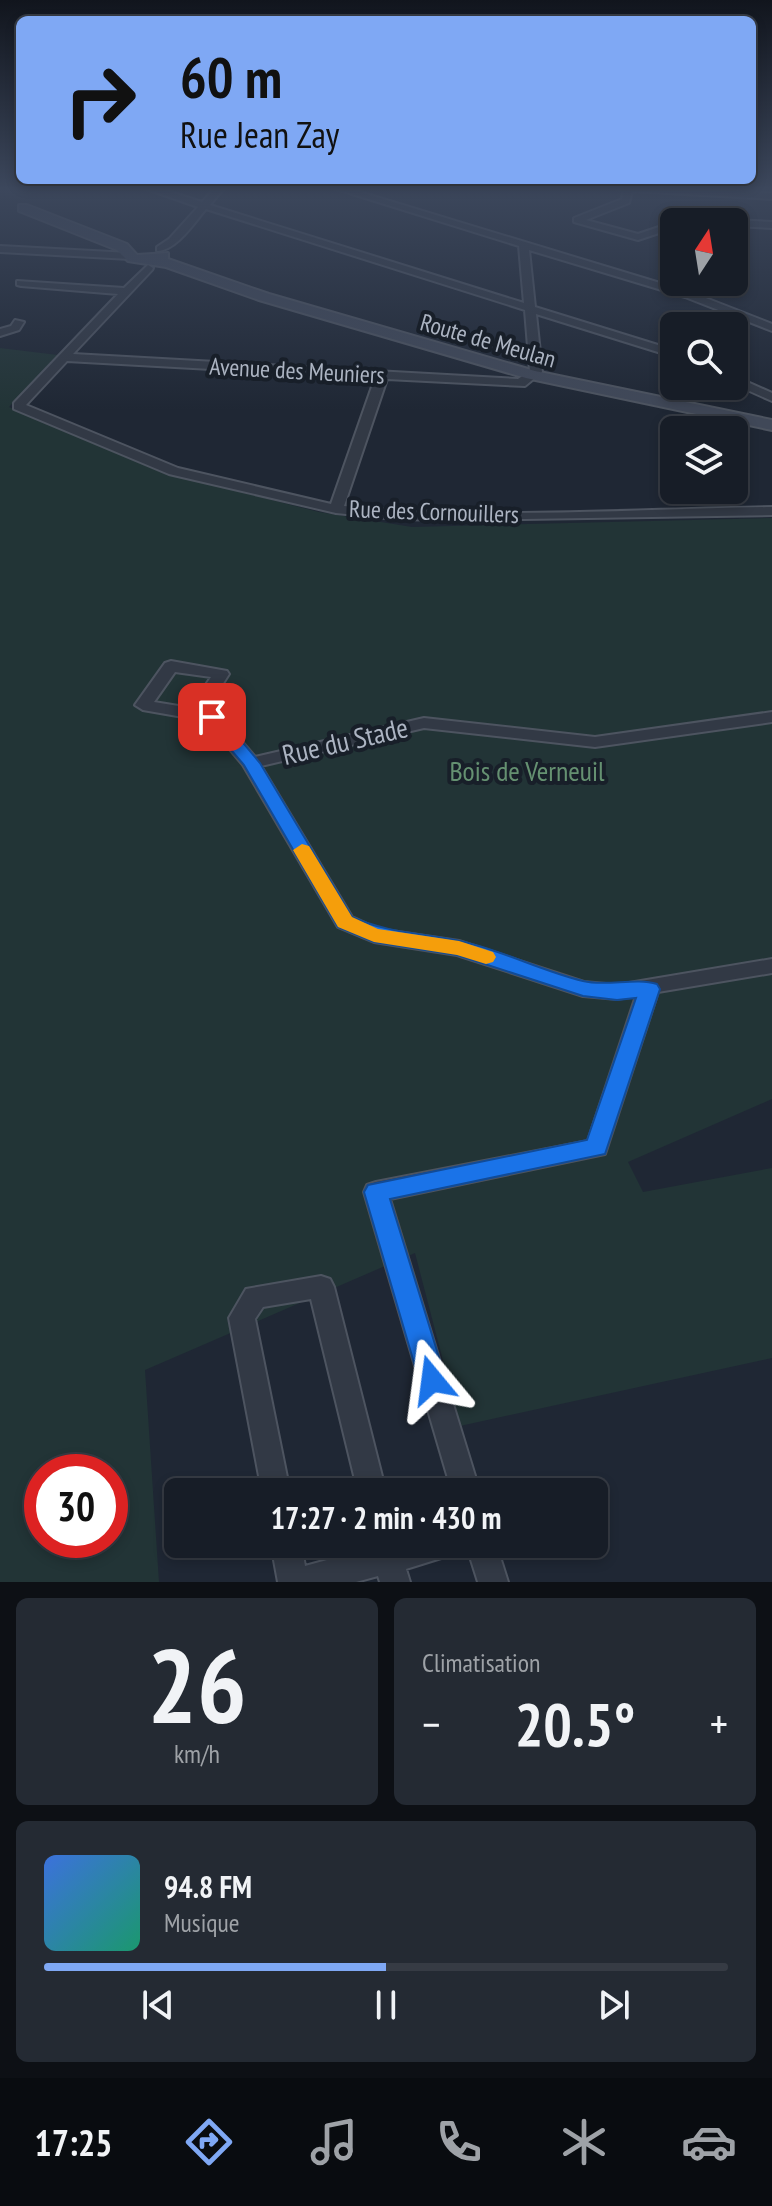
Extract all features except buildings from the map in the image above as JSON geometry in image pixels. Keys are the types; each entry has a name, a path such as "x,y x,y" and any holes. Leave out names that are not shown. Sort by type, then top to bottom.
{"main road":[{"name":"Route de Meulan","path":"166,262 257,298 530,376 772,427"}],"street":[{"path":"64,357 155,262"},
{"path":"385,262 660,350"},
{"path":"526,262 536,372 530,376"},
{"path":"576,262 653,285 772,328"},
{"path":"653,285 660,282"},
{"path":"21,283 126,291"},
{"path":"0,333 15,328 19,322"},
{"name":"Avenue des Meuniers","path":"64,357 521,383 530,376"},
{"name":"Rue des Cornouillers","path":"64,357 18,406 174,471 336,509 395,515 452,516 772,511"},
{"path":"336,509 382,376"},
{"path":"748,386 772,397"},
{"path":"212,717 251,763 345,922 374,935 459,948 583,989 617,992 772,966"},
{"name":"Rue du Stade","path":"251,763 424,723 595,742 772,717"},
{"path":"462,1478 376,1192 597,1148 649,989"},
{"path":"273,1478 242,1318 255,1297 321,1287 369,1478"},
{"path":"289,1558 293,1582"},
{"path":"485,1558 493,1582"},
{"path":"300,1582 390,1562"}],"green space":[{"name":"Bois de Verneuil","path":"0,348 58,355 9,407 158,471 319,512 412,527 772,518 772,1099 628,1162 643,1192 772,1168 772,1358 460,1426 415,1253 145,1370 159,1582 0,1582"}],"slow traffic":[{"path":"302,850 345,922 374,935 459,948 486,957"}],"route":[{"path":"212,717 251,763 345,922 374,935 459,948 583,989 617,992 649,989 597,1148 376,1192 432,1380"}]}
